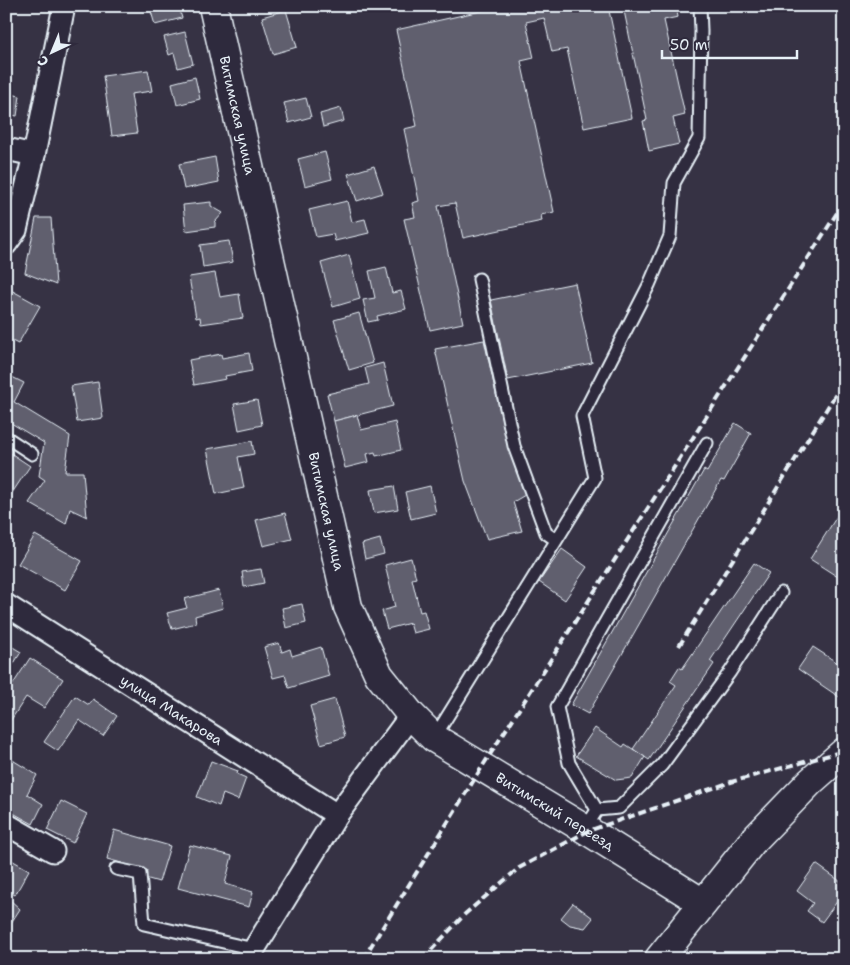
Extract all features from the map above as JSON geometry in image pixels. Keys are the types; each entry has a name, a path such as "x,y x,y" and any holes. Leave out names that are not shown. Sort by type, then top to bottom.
{"street":[{"path":"6,244 16,230 34,155 64,6"},
{"name":"Витимская улица","path":"214,6 348,607 379,675 411,715"},
{"path":"6,149 34,155"},
{"name":"улица Макарова","path":"6,605 337,815"},
{"path":"251,954 337,815 411,715"},
{"name":"Витимский переезд","path":"411,715 434,738 591,820 703,904"},
{"path":"658,959 752,842 810,782 844,752"},
{"path":"6,824 53,850"}],"lane":[{"path":"434,738 595,478 582,416 649,285 670,236 674,183 699,138 702,31 700,6"},
{"path":"479,279 514,446 546,533 556,540"},
{"path":"6,437 32,454"},
{"path":"707,443 557,707 569,763 591,820 619,808 662,764 730,672 781,593"},
{"path":"116,869 140,874 144,924 251,954"}],"building":[{"path":"154,6 178,6 182,18 155,25 150,8"},
{"path":"503,6 544,6 544,10 561,6 608,6 632,118 584,128 567,49 552,52 544,18 526,22 534,58 521,61 554,212 541,215 542,221 463,238 455,203 438,206 463,323 430,330 404,219 415,217 412,203 419,201 404,129 417,126 396,30"},
{"path":"623,6 676,6 678,17 664,20 685,115 673,118 679,144 649,151 643,121 647,120"},
{"path":"286,10 297,47 273,54 262,17"},
{"path":"185,32 193,64 178,68 174,53 169,55 164,37"},
{"path":"148,70 152,91 131,94 137,133 112,136 103,76"},
{"path":"195,77 200,99 177,105 172,83"},
{"path":"6,93 20,96 17,116 6,114"},
{"path":"306,98 311,117 289,123 284,103"},
{"path":"341,108 344,121 323,127 320,114"},
{"path":"325,152 332,179 305,186 298,159"},
{"path":"215,157 219,182 184,189 179,164"},
{"path":"374,166 383,193 357,201 348,174"},
{"path":"347,201 352,222 365,219 369,233 335,241 333,234 316,237 309,210"},
{"path":"211,202 211,206 223,213 215,222 215,227 186,231 183,205"},
{"path":"36,218 51,218 56,285 25,273"},
{"path":"229,241 233,262 203,267 200,245"},
{"path":"349,255 360,299 333,307 321,263"},
{"path":"386,267 392,293 401,291 406,309 377,316 378,320 368,322 363,300 375,298 369,271"},
{"path":"215,273 220,297 239,294 243,318 201,324 200,317 196,318 189,277"},
{"path":"575,283 592,363 508,380 491,300"},
{"path":"9,289 40,306 18,344 6,338 6,294"},
{"path":"359,313 373,363 349,370 334,320"},
{"path":"484,340 508,447 525,495 513,502 522,531 487,539 465,481 435,349"},
{"path":"249,353 252,371 225,376 226,379 194,385 189,360 221,354 222,358"},
{"path":"383,363 393,406 334,421 327,394 369,384 365,368"},
{"path":"6,374 24,383 14,402 70,436 65,472 83,472 87,517 70,509 66,524 29,503 45,480 39,476 44,443 6,420"},
{"path":"98,382 103,418 77,422 71,386"},
{"path":"257,400 262,425 239,430 234,404"},
{"path":"357,415 361,430 395,422 401,450 376,456 375,452 367,454 369,462 345,468 334,421"},
{"path":"735,423 751,433 724,481 721,480 588,714 571,705 704,470 707,472"},
{"path":"252,441 254,454 238,457 244,488 216,494 207,449"},
{"path":"6,450 30,466 6,502"},
{"path":"394,486 398,509 374,513 370,490"},
{"path":"430,486 436,513 411,519 405,492"},
{"path":"844,505 844,575 841,579 810,559"},
{"path":"285,513 292,539 263,546 256,520"},
{"path":"35,535 82,561 65,590 18,564"},
{"path":"380,539 384,554 365,559 362,544"},
{"path":"562,549 587,567 565,600 539,582"},
{"path":"411,558 416,578 412,579 420,612 424,611 429,629 413,633 410,623 387,629 382,611 395,607 385,565"},
{"path":"754,563 769,573 710,661 714,664 649,760 633,749 676,685 670,681 679,667 682,669"},
{"path":"261,569 264,583 244,587 242,572"},
{"path":"219,590 223,608 195,616 196,623 172,629 167,613 187,608 184,599"},
{"path":"302,604 306,623 286,628 282,608"},
{"path":"6,643 21,652 6,676"},
{"path":"279,643 282,652 290,649 292,656 321,647 329,676 289,688 285,675 273,678 264,647"},
{"path":"813,647 844,667 844,691 839,697 798,669"},
{"path":"30,658 63,679 44,708 26,697 11,720 6,717 6,695"},
{"path":"75,696 89,705 93,699 117,716 103,736 79,720 58,751 44,742"},
{"path":"335,699 345,737 321,744 310,706"},
{"path":"595,728 623,747 625,744 645,757 632,778 616,780 576,756"},
{"path":"6,756 37,775 27,794 43,804 33,824 6,809 8,799 6,798"},
{"path":"211,761 238,771 237,774 246,778 238,800 223,794 219,806 197,797"},
{"path":"61,801 87,814 73,843 47,830"},
{"path":"114,830 170,846 159,882 145,878 147,870 107,859"},
{"path":"190,845 232,856 225,884 253,892 249,907 178,888"},
{"path":"8,858 29,870 15,895 6,890 6,861"},
{"path":"816,864 844,884 844,892 822,922 807,911 813,903 797,891"},
{"path":"9,899 20,909 9,926 6,924 6,902"},
{"path":"573,903 593,918 585,928 570,925 561,918"}],"railway":[{"path":"363,959 482,767 844,202"},
{"path":"679,646 844,381"},
{"path":"423,959 465,914 519,868 588,831 731,782 844,751"}]}
